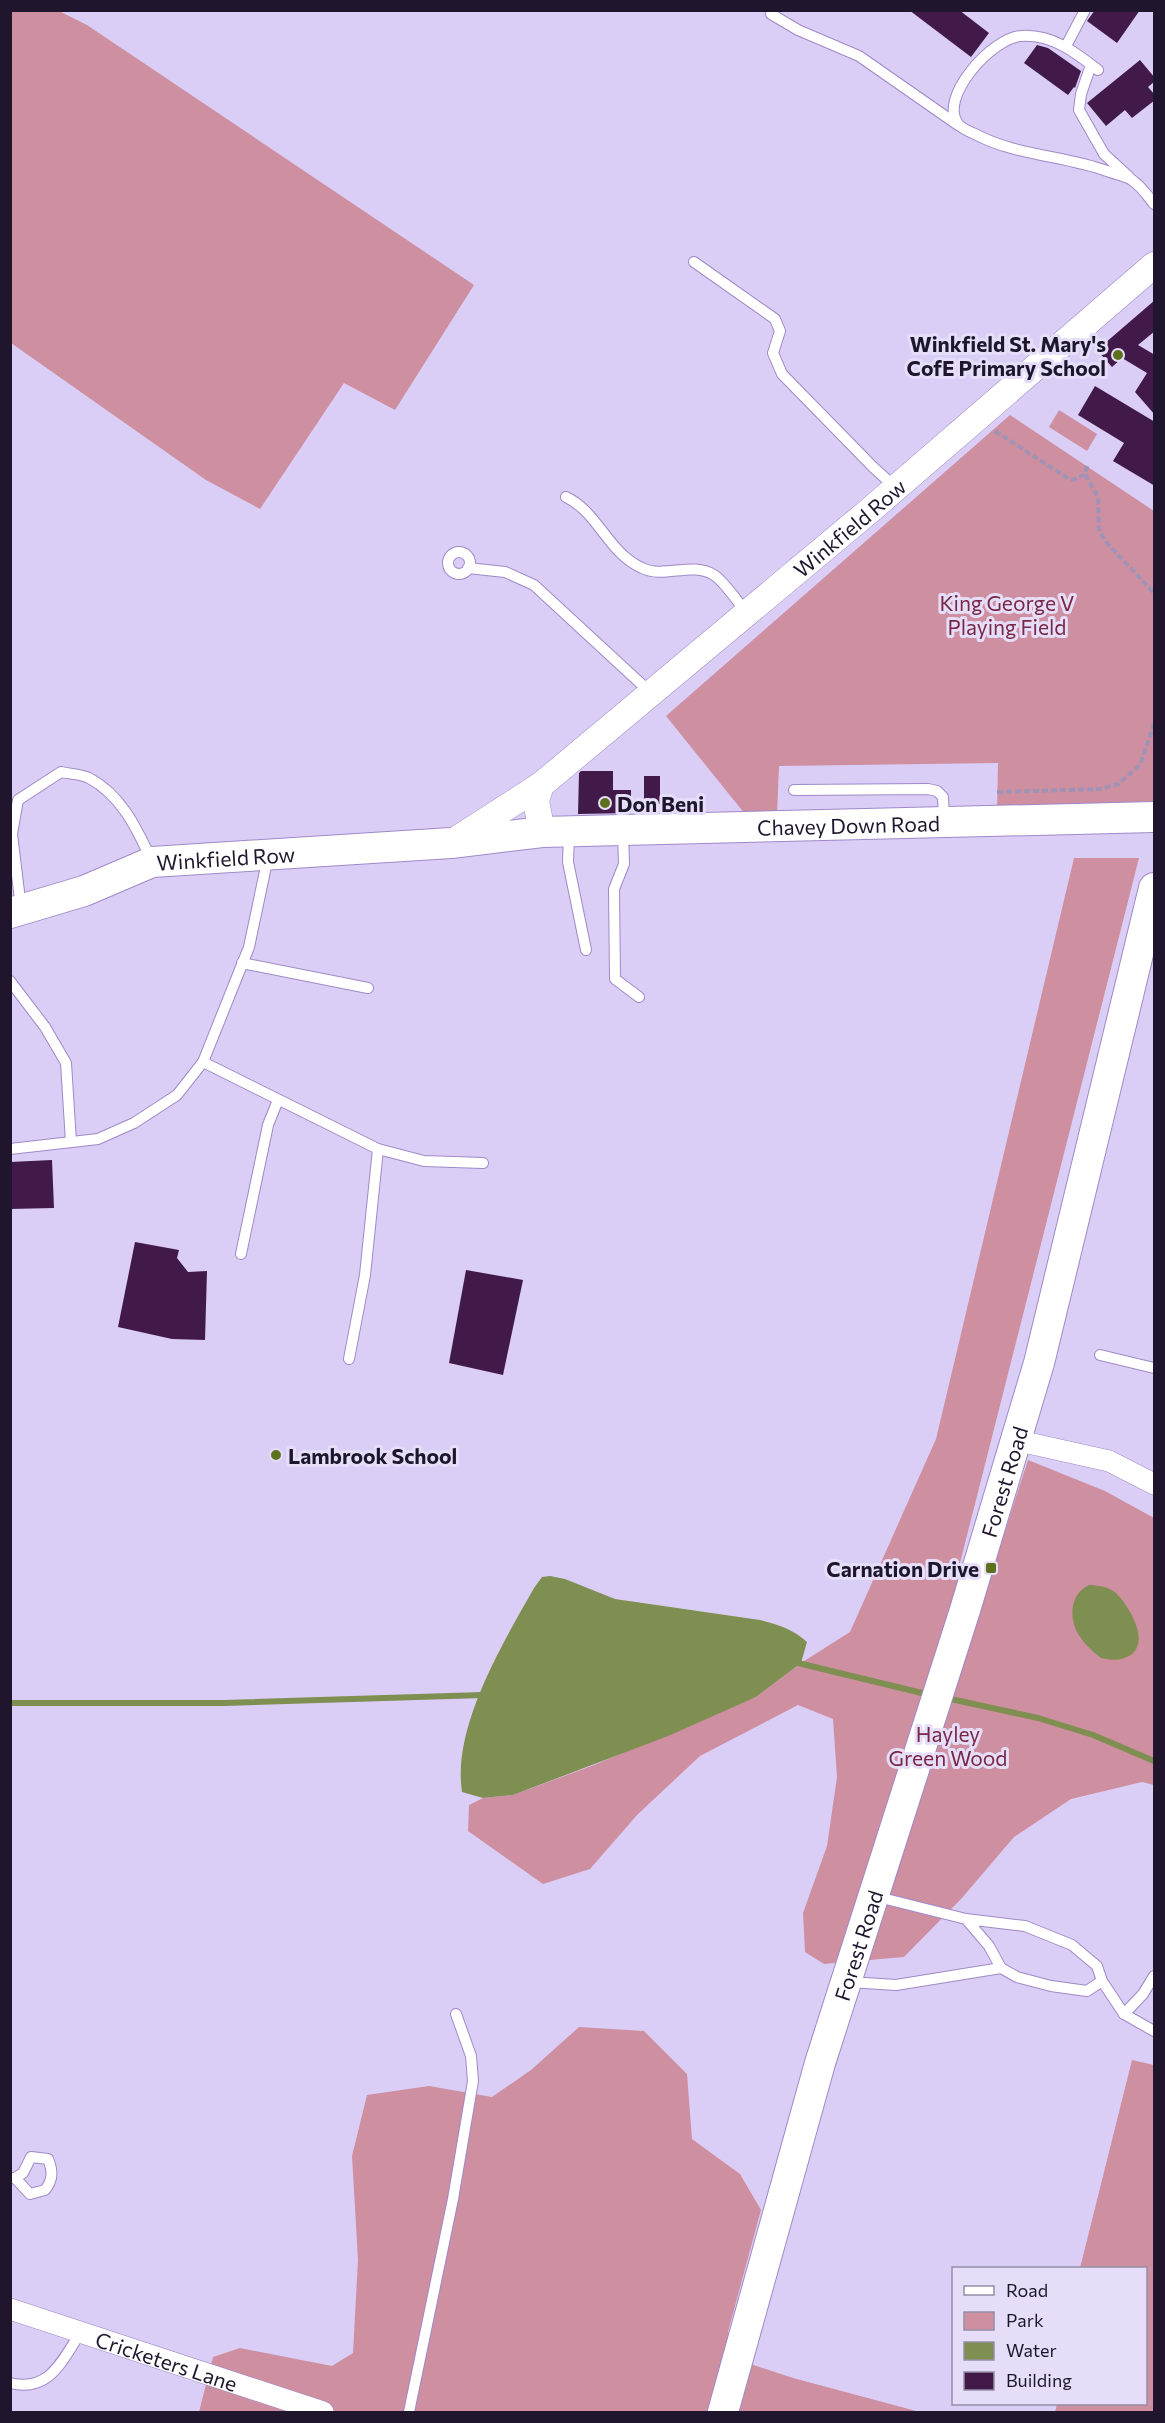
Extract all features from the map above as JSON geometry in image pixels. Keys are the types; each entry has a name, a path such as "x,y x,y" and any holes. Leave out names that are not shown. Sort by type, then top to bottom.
{"main road":[{"name":"Chavey Down Road","path":"555,832 1155,818"},
{"name":"Winkfield Row","path":"16,911 84,891 152,862 451,843 555,832"},
{"name":"Forest Road","path":"723,2412 820,2063 944,1675 1039,1363 1155,888"}],"street":[{"name":"Winkfield Row","path":"451,843 541,785 897,488 1155,265"},
{"path":"541,785 536,801 555,832"},
{"path":"1015,1440 1109,1461 1155,1484"},
{"name":"Cricketers Lane","path":"10,2309 323,2412"}],"lane":[{"path":"1066,46 1086,10"},
{"path":"771,14 798,30 859,56 960,127 1011,150 1099,168 1132,180"},
{"path":"960,127 953,115 955,98 967,77 994,46 1018,36 1037,36 1066,46 1095,67 1080,94 1079,110 1104,154 1155,204"},
{"path":"694,262 775,319 780,331 773,353 782,374 873,467 897,488"},
{"path":"566,497 581,504 621,555 643,569 660,572 691,569 714,575 748,613"},
{"path":"468,567 506,573 534,585 651,693"},
{"path":"16,911 12,834 18,801 61,772 87,777 114,795 136,827 152,862"},
{"path":"794,790 928,789 937,791 943,797 944,823"},
{"path":"622,830 624,864 614,889 615,978 639,997"},
{"path":"555,832 568,862 586,950"},
{"path":"10,1149 98,1139 134,1123 177,1095 204,1062 249,947 269,854"},
{"path":"242,963 368,988"},
{"path":"10,981 45,1027 66,1063 71,1142"},
{"path":"204,1062 378,1149 424,1161 483,1163"},
{"path":"241,1254 268,1125 278,1100"},
{"path":"349,1359 365,1275 378,1149"},
{"path":"1100,1355 1155,1368"},
{"path":"874,1896 966,1919 1025,1926 1072,1945 1097,1966 1102,1981 1124,2014 1155,2031"},
{"path":"966,1919 989,1946 1001,1968 1017,1977 1051,1986 1087,1991 1102,1981"},
{"path":"846,1982 896,1984 1001,1968"},
{"path":"1124,2014 1143,1994 1155,1976"},
{"path":"410,2412 453,2199 473,2081 471,2056 456,2014"},
{"path":"10,2383 30,2386 47,2379 81,2332"}],"path":[{"path":"977,419 1066,477 1073,480 1085,474"},
{"path":"1087,466 1085,474 1098,497 1099,530 1105,541 1155,593"},
{"path":"997,792 1100,789 1118,784 1140,765 1155,724"}],"green space":[{"path":"11,10 59,11 87,25 474,285 395,410 344,383 260,509 206,480 11,343"},
{"path":"1059,410 1097,434 1087,451 1049,427"},
{"name":"King George V Playing Field","path":"1010,415 1154,511 1154,806 997,812 998,763 779,766 777,815 745,814 666,716"},
{"name":"Hayley Green Wood","path":"1074,858 1139,858 960,1563 992,1571 1028,1460 1105,1491 1154,1518 1154,1785 1142,1782 1071,1799 1014,1837 962,1898 904,1957 824,1964 805,1952 803,1913 827,1846 837,1777 833,1719 798,1705 700,1756 637,1815 590,1869 543,1884 468,1831 469,1805 483,1798 513,1795 594,1765 756,1697 801,1663 850,1632 936,1439"},
{"path":"579,2027 644,2031 687,2074 692,2139 740,2174 761,2210 728,2332 735,2359 793,2378 920,2412 199,2412 213,2357 240,2348 332,2366 353,2353 358,2260 352,2156 367,2095 429,2086 492,2097 531,2070"},
{"path":"1132,2060 1154,2065 1154,2412 1055,2412 1057,2405 1147,2405 1147,2267 1080,2267"}],"water":[{"path":"542,1577 565,1579 615,1599 760,1620 779,1626 807,1642 801,1663 756,1697 668,1736 513,1795 483,1798 462,1792 461,1767 465,1740 472,1713 483,1686 508,1634 534,1588"},
{"path":"1089,1585 1103,1587 1116,1593 1133,1618 1139,1639 1137,1647 1131,1654 1119,1660 1101,1658 1085,1644 1074,1624 1074,1601 1082,1589"}],"building":[{"path":"909,10 959,10 989,33 971,57"},
{"path":"1095,10 1140,10 1117,43 1087,21"},
{"path":"1037,45 1048,48 1081,71 1075,88 1068,95 1024,63"},
{"path":"1140,60 1155,78 1155,81 1148,87 1155,95 1155,100 1132,118 1125,110 1106,126 1087,103"},
{"path":"1155,300 1155,331 1138,345 1155,355 1155,415 1135,392 1147,373 1122,358 1112,367 1097,350"},
{"path":"1095,386 1155,422 1155,486 1113,461 1124,443 1078,415"},
{"name":"Don Beni","path":"581,771 613,771 613,790 631,790 631,813 578,814 579,773"},
{"path":"644,776 660,776 660,804 644,804"},
{"path":"52,1160 54,1208 10,1209 10,1162"},
{"path":"135,1242 179,1250 177,1258 188,1272 207,1271 205,1340 172,1339 118,1327"},
{"path":"466,1270 523,1280 503,1375 449,1363"}],"waterway":[{"path":"794,1662 930,1695"},
{"path":"10,1703 224,1703 483,1695"},
{"path":"946,1698 1038,1718 1093,1735 1154,1761"}],"place":[{"name":"Winkfield St. Mary's CofE Primary School","path":"1118,355"},
{"name":"Don Beni","path":"605,803"},
{"name":"Lambrook School","path":"276,1455"},
{"name":"Carnation Drive","path":"991,1568"}]}
